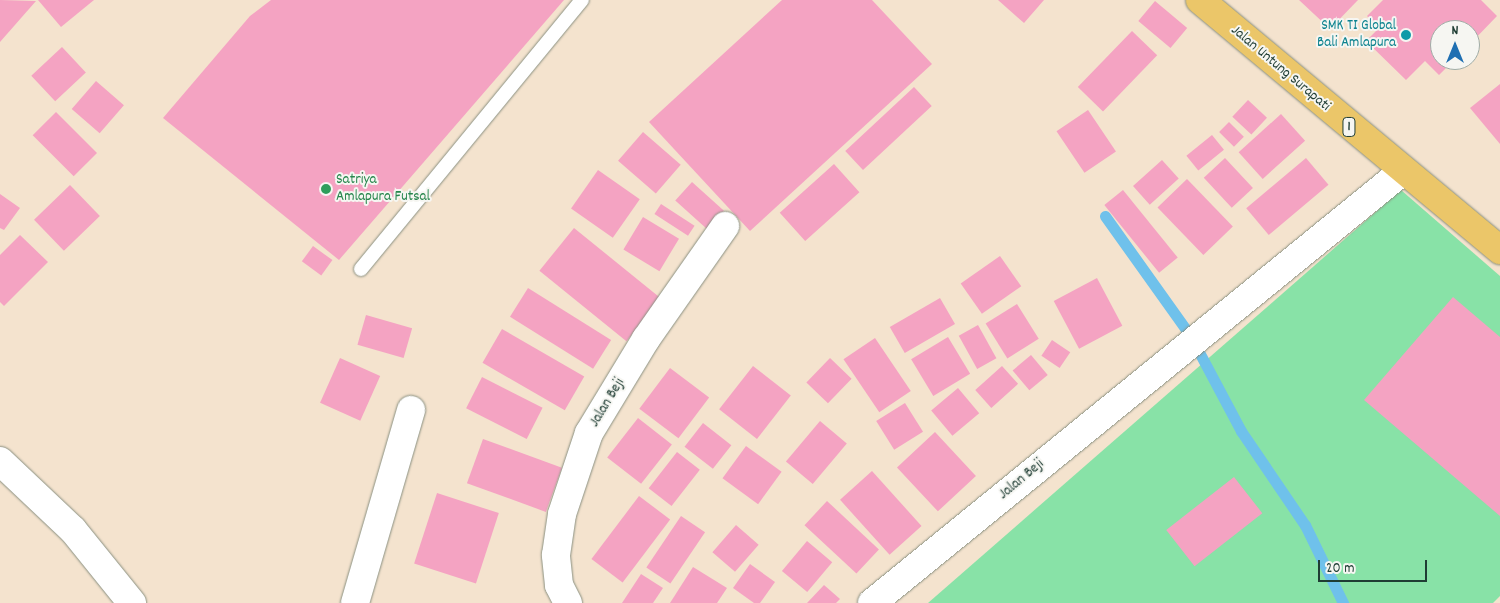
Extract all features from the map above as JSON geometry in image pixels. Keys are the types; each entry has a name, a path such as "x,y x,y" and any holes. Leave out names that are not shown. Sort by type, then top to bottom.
{"highway":[{"name":"Jalan Untung Surapati","path":"1200,0 1500,250"}],"street":[{"name":"Jalan Beji","path":"872,603 1205,329 1403,171"},
{"name":"Jalan Beji","path":"568,603 559,585 556,555 570,483 589,433 646,338 725,226"},
{"path":"355,603 411,410"},
{"path":"0,461 73,530 132,603"}],"lane":[{"path":"361,269 582,0"}],"green space":[{"path":"1401,190 1500,276 1500,596 1493,603 928,603"}],"building":[{"path":"0,0 36,1 0,42"},
{"path":"38,0 94,0 61,27"},
{"name":"Satriya Amlapura Futsal","path":"271,0 564,0 339,260 163,118 250,16"},
{"path":"782,0 872,0 932,64 750,231 649,122"},
{"path":"998,0 1044,0 1024,23"},
{"path":"1299,0 1358,0 1330,29"},
{"name":"SMK TI Global Bali Amlapura","path":"1383,0 1481,0 1497,16 1480,34 1480,20 1430,20 1430,66 1425,61 1406,80 1366,41 1379,28 1367,16"},
{"path":"1155,1 1187,28 1170,48 1138,21"},
{"path":"1132,31 1157,55 1103,111 1078,87"},
{"path":"62,47 86,73 55,101 31,76"},
{"name":"SMK TI Global Bali Amlapura","path":"1434,70 1444,70 1439,75"},
{"path":"96,81 124,105 100,133 72,109"},
{"path":"1500,84 1500,144 1470,108"},
{"path":"914,87 932,106 863,170 845,151"},
{"path":"1248,100 1267,118 1251,135 1232,117"},
{"path":"1088,110 1116,151 1084,173 1056,131"},
{"path":"56,112 97,153 74,176 33,135"},
{"path":"1281,114 1305,141 1263,179 1239,152"},
{"path":"1229,122 1244,137 1234,147 1219,132"},
{"path":"643,132 681,165 656,193 618,161"},
{"path":"1212,135 1224,150 1198,171 1186,156"},
{"path":"1225,158 1253,188 1232,208 1204,178"},
{"path":"1306,158 1328,185 1269,235 1246,208"},
{"path":"1162,160 1179,179 1150,205 1133,186"},
{"path":"834,164 859,192 805,241 780,213"},
{"path":"598,170 640,199 613,238 571,209"},
{"path":"1187,179 1233,226 1203,255 1158,207"},
{"path":"692,182 724,211 707,229 675,201"},
{"path":"70,185 100,216 64,251 34,220"},
{"path":"1123,190 1178,258 1159,273 1104,205"},
{"path":"0,194 20,208 4,230 0,228"},
{"path":"661,204 695,226 688,236 654,214"},
{"path":"643,217 679,239 659,271 623,250"},
{"path":"574,228 661,298 626,341 539,271"},
{"path":"20,235 48,262 4,306 0,302 0,255"},
{"path":"313,246 332,260 321,275 302,261"},
{"path":"1000,256 1021,286 982,314 961,284"},
{"path":"1097,278 1122,326 1079,349 1054,301"},
{"path":"528,288 611,340 593,369 510,317"},
{"path":"1453,297 1500,337 1500,516 1364,400"},
{"path":"940,298 955,324 905,353 890,327"},
{"path":"1017,304 1039,339 1007,358 986,324"},
{"path":"366,315 412,328 404,358 357,345"},
{"path":"978,325 996,358 977,369 959,336"},
{"path":"502,329 584,376 565,410 482,363"},
{"path":"948,337 970,374 933,396 911,359"},
{"path":"875,338 911,391 879,412 843,359"},
{"path":"1052,340 1070,352 1060,368 1041,356"},
{"path":"1031,355 1048,375 1029,390 1013,370"},
{"path":"340,358 380,376 360,421 320,403"},
{"path":"830,358 852,379 828,403 806,382"},
{"path":"753,366 791,396 757,439 719,409"},
{"path":"1002,366 1018,384 991,408 975,390"},
{"path":"670,368 709,397 678,438 639,409"},
{"path":"482,377 543,408 527,439 466,408"},
{"path":"958,388 979,413 952,436 931,410"},
{"path":"905,403 923,432 894,450 876,421"},
{"path":"638,418 672,444 641,484 607,457"},
{"path":"820,421 847,443 813,484 786,462"},
{"path":"703,423 731,445 713,469 685,447"},
{"path":"935,432 976,476 938,511 897,467"},
{"path":"483,439 562,468 546,512 467,483"},
{"path":"746,446 782,472 758,504 722,478"},
{"path":"677,452 700,470 672,506 649,488"},
{"path":"872,471 922,526 890,555 840,500"},
{"path":"1234,477 1262,513 1195,566 1166,530"},
{"path":"437,493 499,513 476,583 414,563"},
{"path":"639,496 670,519 623,583 591,559"},
{"path":"827,501 879,549 856,574 804,525"},
{"path":"681,516 705,532 670,584 646,567"},
{"path":"736,525 759,545 735,572 712,552"},
{"path":"807,541 832,562 807,592 782,571"},
{"path":"750,564 775,582 760,603 754,603 733,588"},
{"path":"693,567 727,588 717,603 670,603"},
{"path":"641,574 663,588 653,603 622,603"},
{"path":"824,585 840,599 836,603 807,603"}],"waterway":[{"path":"1105,216 1190,335 1241,431 1305,525 1343,603"}],"place":[{"name":"SMK TI Global Bali Amlapura","path":"1406,35"},
{"name":"Satriya Amlapura Futsal","path":"326,189"}]}
